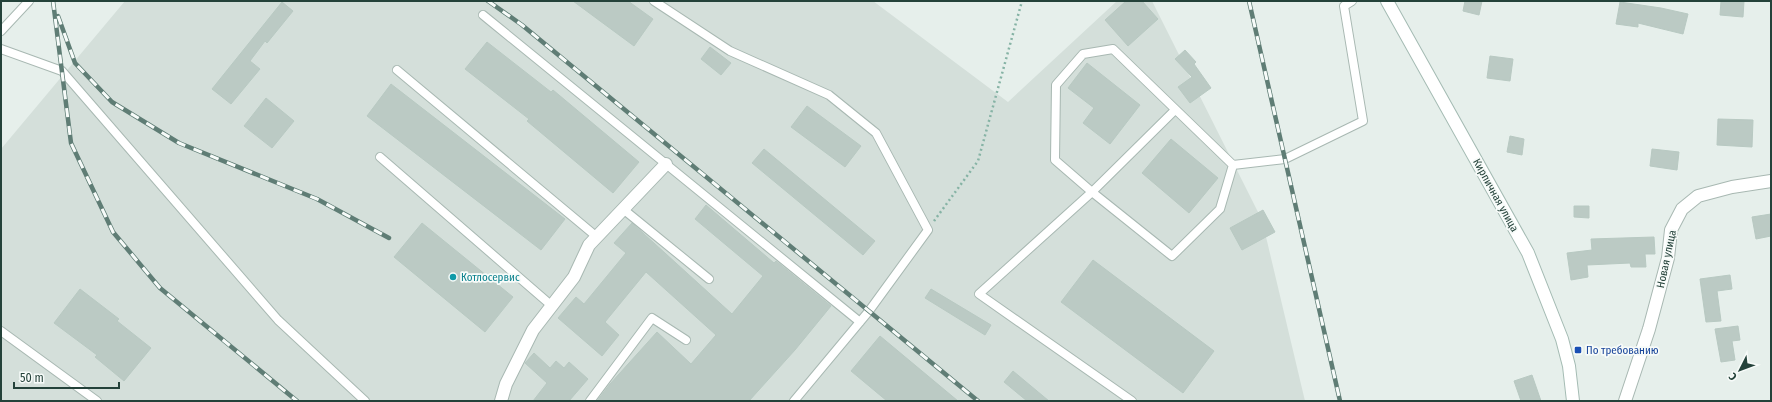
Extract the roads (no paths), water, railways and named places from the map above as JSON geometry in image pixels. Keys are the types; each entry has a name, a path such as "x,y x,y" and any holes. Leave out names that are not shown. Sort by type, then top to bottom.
{"street":[{"name":"Кирпичная улица","path":"1387,1 1528,254 1562,339 1569,366 1573,401"},
{"path":"501,401 506,384 533,330 574,277 590,245 666,164"},
{"name":"Новая улица","path":"1625,401 1653,315 1668,258 1671,230 1682,209 1698,196 1732,187 1771,181"}],"lane":[{"path":"1,31 30,1"},
{"path":"654,1 730,51 829,95 876,133 928,230 860,322 794,401"},
{"path":"1233,165 1285,159 1363,121 1344,6 1352,1"},
{"path":"482,15 860,322"},
{"path":"1,49 62,71 278,320 365,401"},
{"path":"1113,49 1233,165 1220,209 1172,256 1092,192 1055,160 1056,85 1083,54 1113,49"},
{"path":"397,70 597,237"},
{"path":"1132,401 979,294 1092,192 1175,110"},
{"path":"380,157 552,306"},
{"path":"623,210 709,279"},
{"path":"590,401 652,318 686,340"},
{"path":"1,331 97,401"}],"railway":[{"path":"53,1 71,143 113,232 160,288 297,401"},
{"path":"488,1 522,25 978,401"},
{"path":"1249,1 1340,401"},
{"path":"58,16 75,63 112,102 179,143 317,199 389,238"}],"place":[{"name":"Котлосервис","path":"453,277"},
{"name":"По требованию","path":"1578,350"}]}
